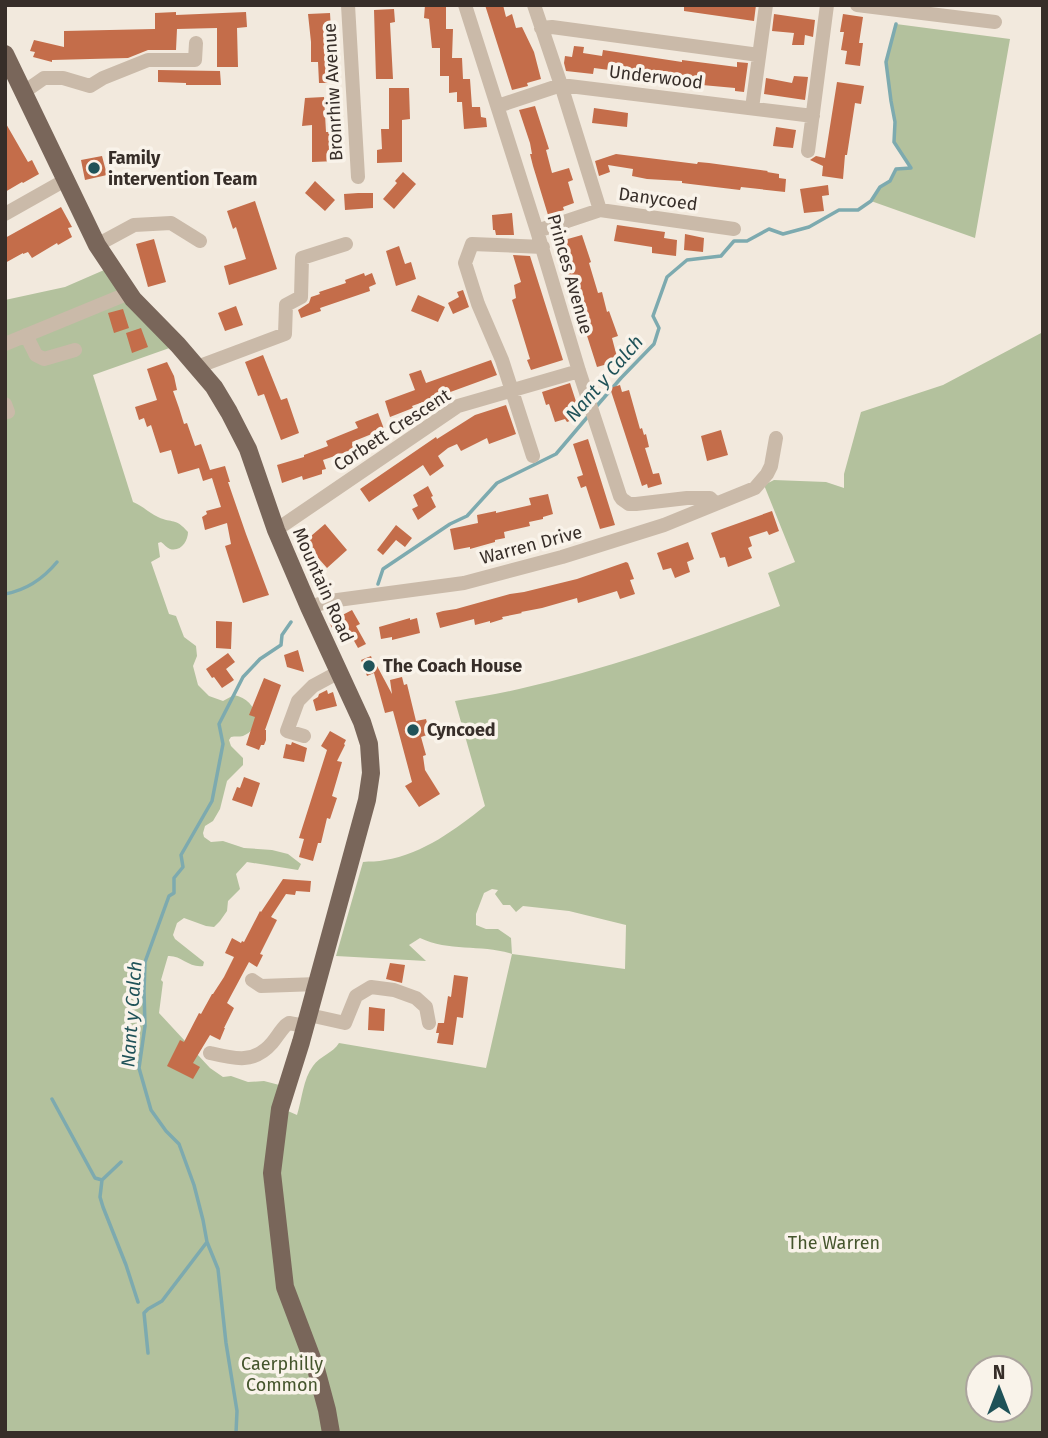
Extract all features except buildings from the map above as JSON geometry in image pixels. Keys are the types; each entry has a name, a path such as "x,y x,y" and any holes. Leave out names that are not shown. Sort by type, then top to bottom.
{"main road":[{"name":"Mountain Road","path":"5,54 97,245 129,293 214,387 229,412 248,449 276,530 362,722 369,744 371,773 367,800 280,1110 272,1173 285,1287 316,1369 331,1433"}],"street":[{"name":"Bronrhiw Avenue","path":"348,5 358,177"},
{"name":"Princes Avenue","path":"465,5 579,371 622,499 636,505 687,498 710,498 715,503"},
{"path":"534,5 600,210"},
{"path":"752,108 766,5"},
{"path":"808,151 827,5"},
{"path":"857,5 995,22"},
{"path":"541,28 552,27 760,55"},
{"path":"24,92 44,78 62,78 90,86 148,60 195,60 196,43"},
{"name":"Underwood","path":"498,106 561,85 813,116"},
{"path":"5,214 67,179"},
{"name":"Danycoed","path":"537,230 600,210 734,229"},
{"path":"97,245 134,225 171,223 200,241"},
{"path":"197,367 285,334 286,305 300,297 302,258 345,244"},
{"path":"533,456 502,360 478,304 465,263 472,244 542,247"},
{"path":"5,344 129,293"},
{"path":"26,335 36,355 44,359 75,350"},
{"name":"Corbett Crescent","path":"276,530 458,406 579,371"},
{"name":"Warren Drive","path":"309,607 330,601 464,583 614,542 664,525 755,488 771,466 776,438"},
{"path":"304,736 287,730 298,701 313,687 339,671"},
{"path":"252,980 261,986 317,984"},
{"path":"210,1053 232,1058 253,1057 263,1053 289,1023 307,1020 345,1023 356,996 371,987 394,990 416,998 426,1007 429,1023"}],"green space":[{"path":"896,24 1010,39 975,238 871,201 880,187 890,181 896,169 910,167 894,142 895,122 886,62"},
{"path":"111,267 178,345 93,375 133,502 158,517 177,523 188,532 187,539 177,549 170,549 161,542 158,543 160,557 151,562 169,614 176,616 184,637 196,646 197,656 193,666 198,685 209,696 223,701 234,695 242,698 253,707 255,714 256,720 250,732 229,740 231,746 243,758 243,765 227,781 220,809 213,821 205,826 204,837 211,842 223,841 244,848 288,854 301,864 298,870 247,862 236,874 240,889 228,901 227,911 214,927 184,918 177,923 173,935 175,939 204,962 203,966 198,966 168,956 161,980 163,982 159,1013 210,1068 223,1077 231,1076 248,1082 264,1081 287,1087 281,1108 297,1115 310,1071 339,1043 486,1068 512,954 442,945 420,938 409,945 426,961 336,956 363,862 380,861 413,852 451,832 485,806 455,701 511,691 585,672 684,641 780,606 768,573 795,562 764,485 774,480 826,482 844,488 844,474 861,412 943,385 1043,332 1043,1433 5,1433 5,300 65,287","holes":["492,889 498,890 495,894 503,905 510,905 516,912 523,906 569,911 626,925 625,969 512,954 511,938 498,929 486,929 476,925 476,914 484,893"]}],"waterway":[{"name":"Nant y Calch","path":"595,408 654,344 659,328 653,316 667,277 687,260 721,256 734,241 747,241 769,229 783,234 809,227 839,210 858,210 871,201 880,187 890,181 896,169 911,168 894,142 895,122 886,62 896,24"},
{"name":"Nant y Calch","path":"378,584 383,569 450,524 467,516 497,483 556,454 590,414"},
{"path":"5,594 34,583 57,562"},
{"name":"Nant y Calch","path":"236,1433 237,1411 218,1269 207,1242 194,1185 179,1144 151,1110 139,1068 145,1026 145,962 169,896 174,893 174,878 183,867 181,855 212,801 223,744 219,724 243,677 260,659 281,645 282,635 291,622"},
{"path":"52,1099 95,1178 102,1180 121,1162"},
{"path":"102,1180 100,1197 138,1302"},
{"path":"148,1353 144,1313 162,1301 207,1242"}],"place":[{"name":"Family intervention Team","path":"94,168"},
{"name":"The Coach House","path":"369,666"},
{"name":"Cyncoed","path":"413,730"}],"park label":[{"name":"The Warren","path":"834,1243"},
{"name":"Caerphilly Common","path":"282,1374"}]}
